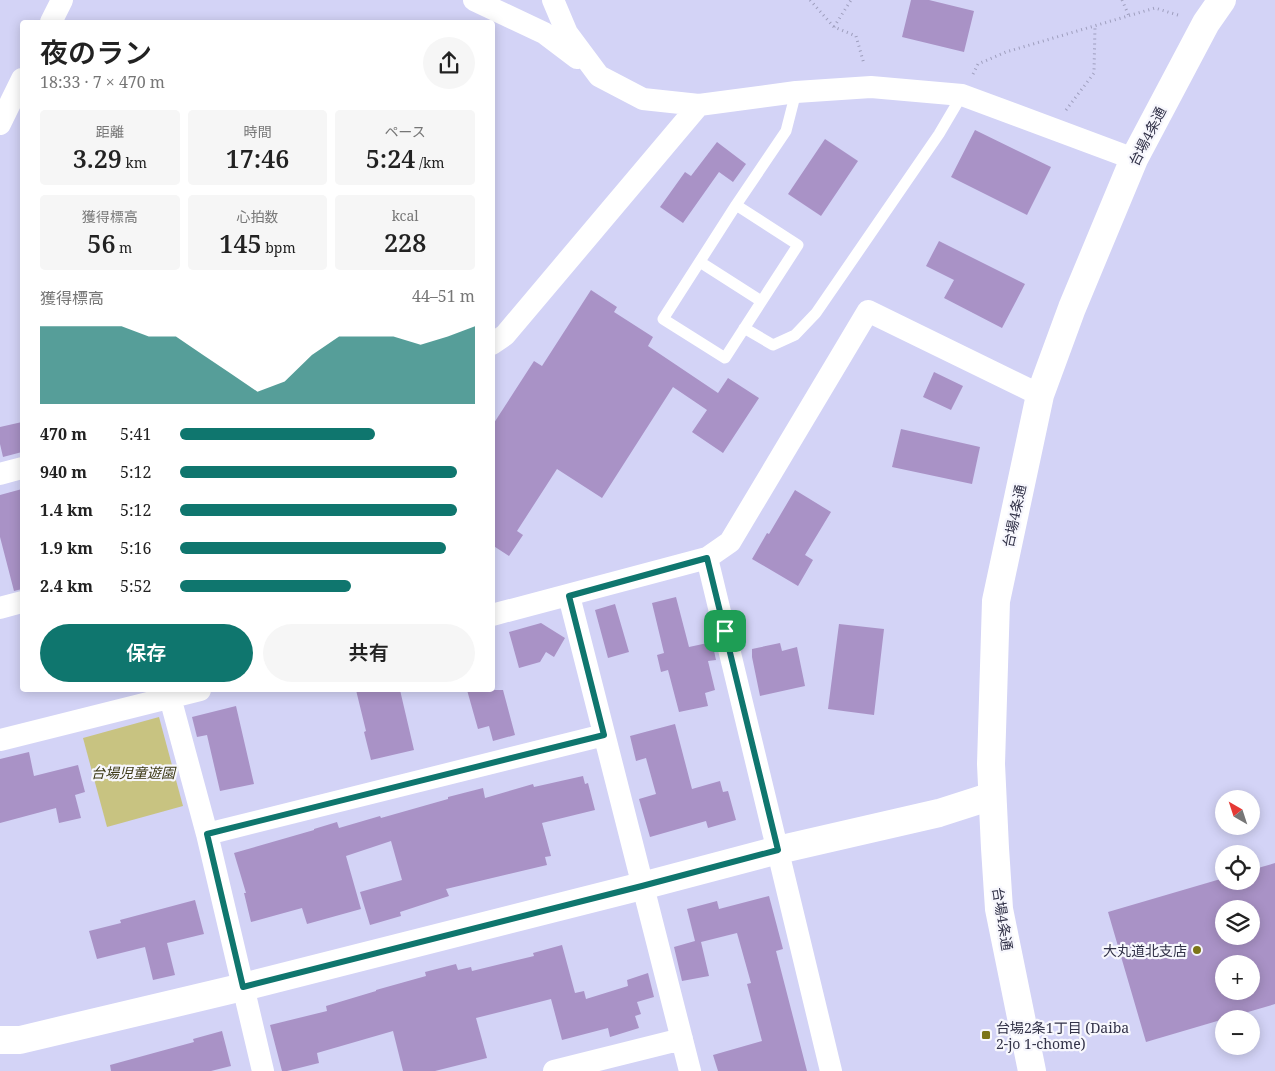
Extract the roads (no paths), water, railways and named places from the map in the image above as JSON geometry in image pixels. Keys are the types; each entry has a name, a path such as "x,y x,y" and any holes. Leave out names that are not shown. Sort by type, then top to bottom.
{"main road":[{"name":"台場4条通","path":"1032,1071 1000,909 995,848 990,764 996,601 1040,394 1072,308 1134,159 1206,23 1222,0"},
{"path":"0,1040 20,1040 243,987 778,850 939,813 992,796"}],"street":[{"path":"52,20 62,0"},
{"path":"474,0 544,33 599,76 643,99 699,105 796,92 871,87 962,95 1134,159"},
{"path":"553,0 567,34 599,76"},
{"path":"0,124 20,83"},
{"path":"495,342 505,335 699,105"},
{"path":"495,614 707,558 730,542 868,312 1040,394"},
{"path":"0,474 20,469"},
{"path":"707,558 831,1071"},
{"path":"569,596 690,1071"},
{"path":"0,608 20,603"},
{"path":"0,740 169,694 184,692"},
{"path":"169,694 207,834 263,1071"},
{"path":"207,834 604,735"},
{"path":"554,1071 682,1040"}],"lane":[{"path":"736,205 798,245 724,358 663,319 736,205 786,131 796,92"},
{"path":"744,328 773,345 795,335 816,313 939,134 962,95"},
{"path":"700,262 761,301"}],"place":[{"name":"大丸道北支店","path":"1197,950"},
{"name":"台場2条1丁目 (Daiba 2-jo 1-chome)","path":"986,1035"}],"park label":[{"name":"台場児童遊園","path":"133,772"}]}
